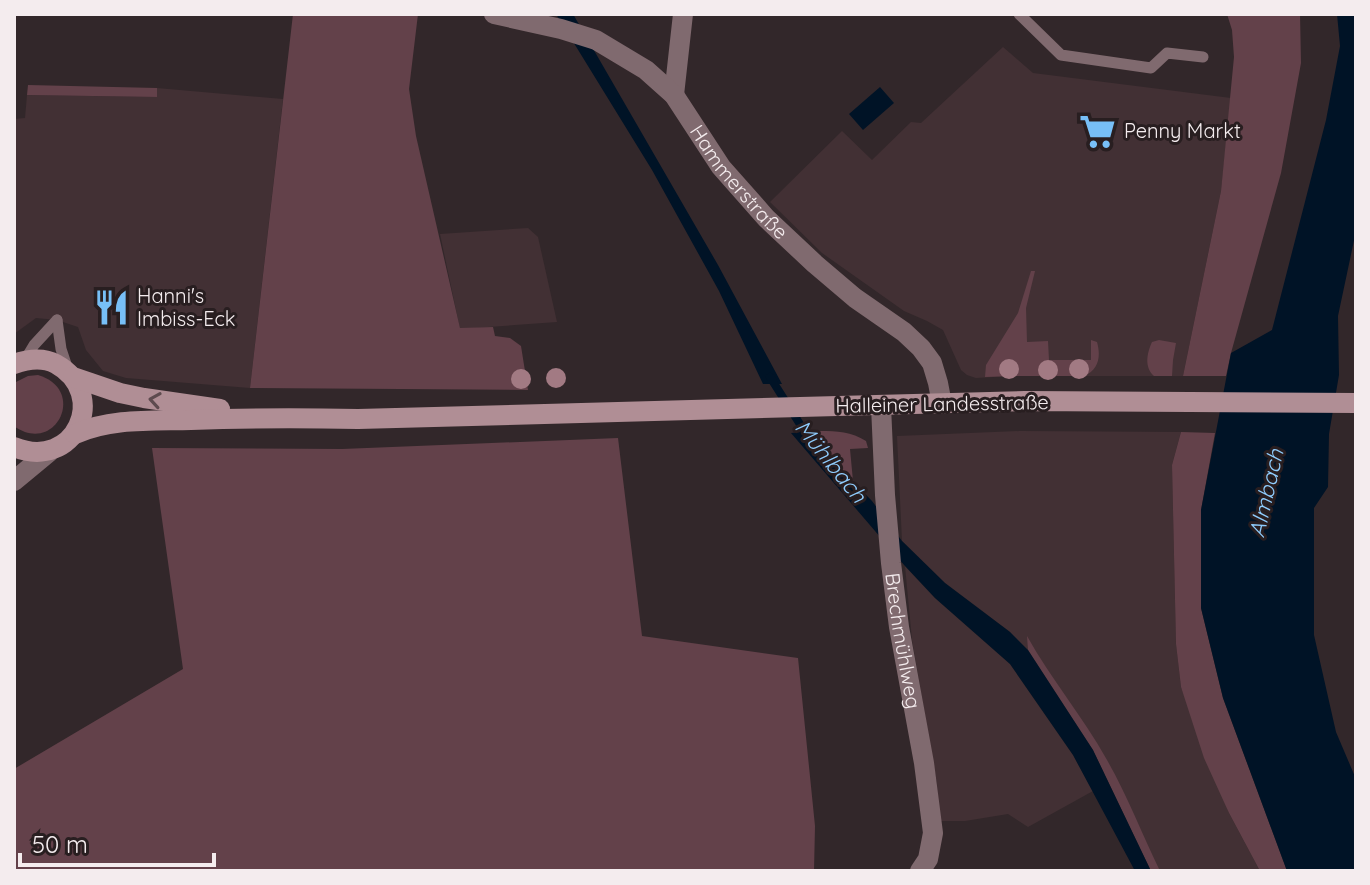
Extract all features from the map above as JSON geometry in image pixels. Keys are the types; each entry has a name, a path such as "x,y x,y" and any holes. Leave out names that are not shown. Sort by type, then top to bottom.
{"main road":[{"name":"Halleiner Landesstraße","path":"20,362 48,360 71,374 120,393 288,418"},
{"path":"71,374 82,395 82,415 75,434"},
{"name":"Halleiner Landesstraße","path":"49,452 90,427 137,421 358,419 1025,401 1356,403"},
{"path":"14,447 28,453 49,452"}],"street":[{"name":"Hammerstraße","path":"494,14 596,40 646,70 674,95 721,167 766,218 825,273 921,348 932,363 942,404"},
{"path":"674,95 683,14"},
{"name":"Brechmühlweg","path":"881,406 890,559 933,833 928,859 920,871"},
{"path":"14,481 49,452"}],"lane":[{"path":"1019,14 1061,55 1151,68 1167,53 1203,57"},
{"path":"20,362 57,320 61,349 71,374"}],"shaded area":[{"path":"293,14 418,14 409,89 416,136 460,328 493,327 495,336 510,338 521,346 528,390 250,388"},
{"path":"1227,14 1300,14 1301,63 1281,173 1226,376 1183,376 1221,191 1234,57"},
{"path":"1003,47 1033,73 1231,98 1221,191 1183,376 976,378 967,375 961,370 943,330 904,311 822,253 770,202 842,131 872,160 911,122 921,123"},
{"path":"28,85 157,88 157,97 27,95"},
{"path":"157,88 283,99 250,388 126,378 103,371 86,350 78,327 57,320 36,318 14,334 14,119 25,118 27,95 156,97"},
{"path":"528,228 538,237 557,322 460,329 440,234"},
{"path":"1031,271 1035,271 1026,308 1027,342 1048,341 1049,360 1091,360 1091,340 1097,342 1098,362 1084,376 985,377 986,365 1018,313"},
{"path":"1159,340 1176,343 1172,376 1154,376 1149,368 1150,346"},
{"path":"38,375 53,383 61,394 63,406 53,427 42,433 29,433 14,426 14,383"},
{"path":"812,431 846,433 866,441 868,448 850,449 853,481 835,463"},
{"path":"1020,431 1181,432 1172,465 1176,644 1181,687 1229,813 1260,871 1151,871 1093,750 1010,632 945,583 902,541 897,436"},
{"path":"1181,432 1215,433 1201,510 1201,608 1223,698 1287,871 1260,871 1204,758 1181,687 1176,644 1172,465"},
{"path":"618,438 642,636 798,658 815,826 814,871 14,871 14,769 183,669 152,448 342,449"},
{"path":"905,566 935,598 1010,664 1073,755 1093,791 1028,827 1008,814 965,821 939,821 937,784 912,640"},
{"path":"1027,636 1107,760 1160,871 1151,871 1093,750 1028,650"}],"water":[{"path":"556,14 573,14 718,265 782,384 763,384 719,291 652,170"},
{"name":"Almbach","path":"1337,14 1356,14 1356,231 1338,316 1339,375 1329,434 1328,487 1314,508 1314,635 1336,732 1356,779 1356,871 1287,871 1223,698 1201,608 1201,510 1231,353 1272,330 1326,120 1340,46"},
{"path":"880,87 894,103 863,130 849,114"},
{"path":"812,431 835,463 872,501 902,541 945,583 1010,632 1028,650 1093,750 1151,871 1135,871 1073,755 1010,664 935,598 791,433"}],"waterway":[{"name":"Mühlbach","path":"770,377 810,440"}],"place":[{"name":"Penny Markt","path":"1098,131"},
{"name":"Hanni's Imbiss-Eck","path":"111,307"}]}
